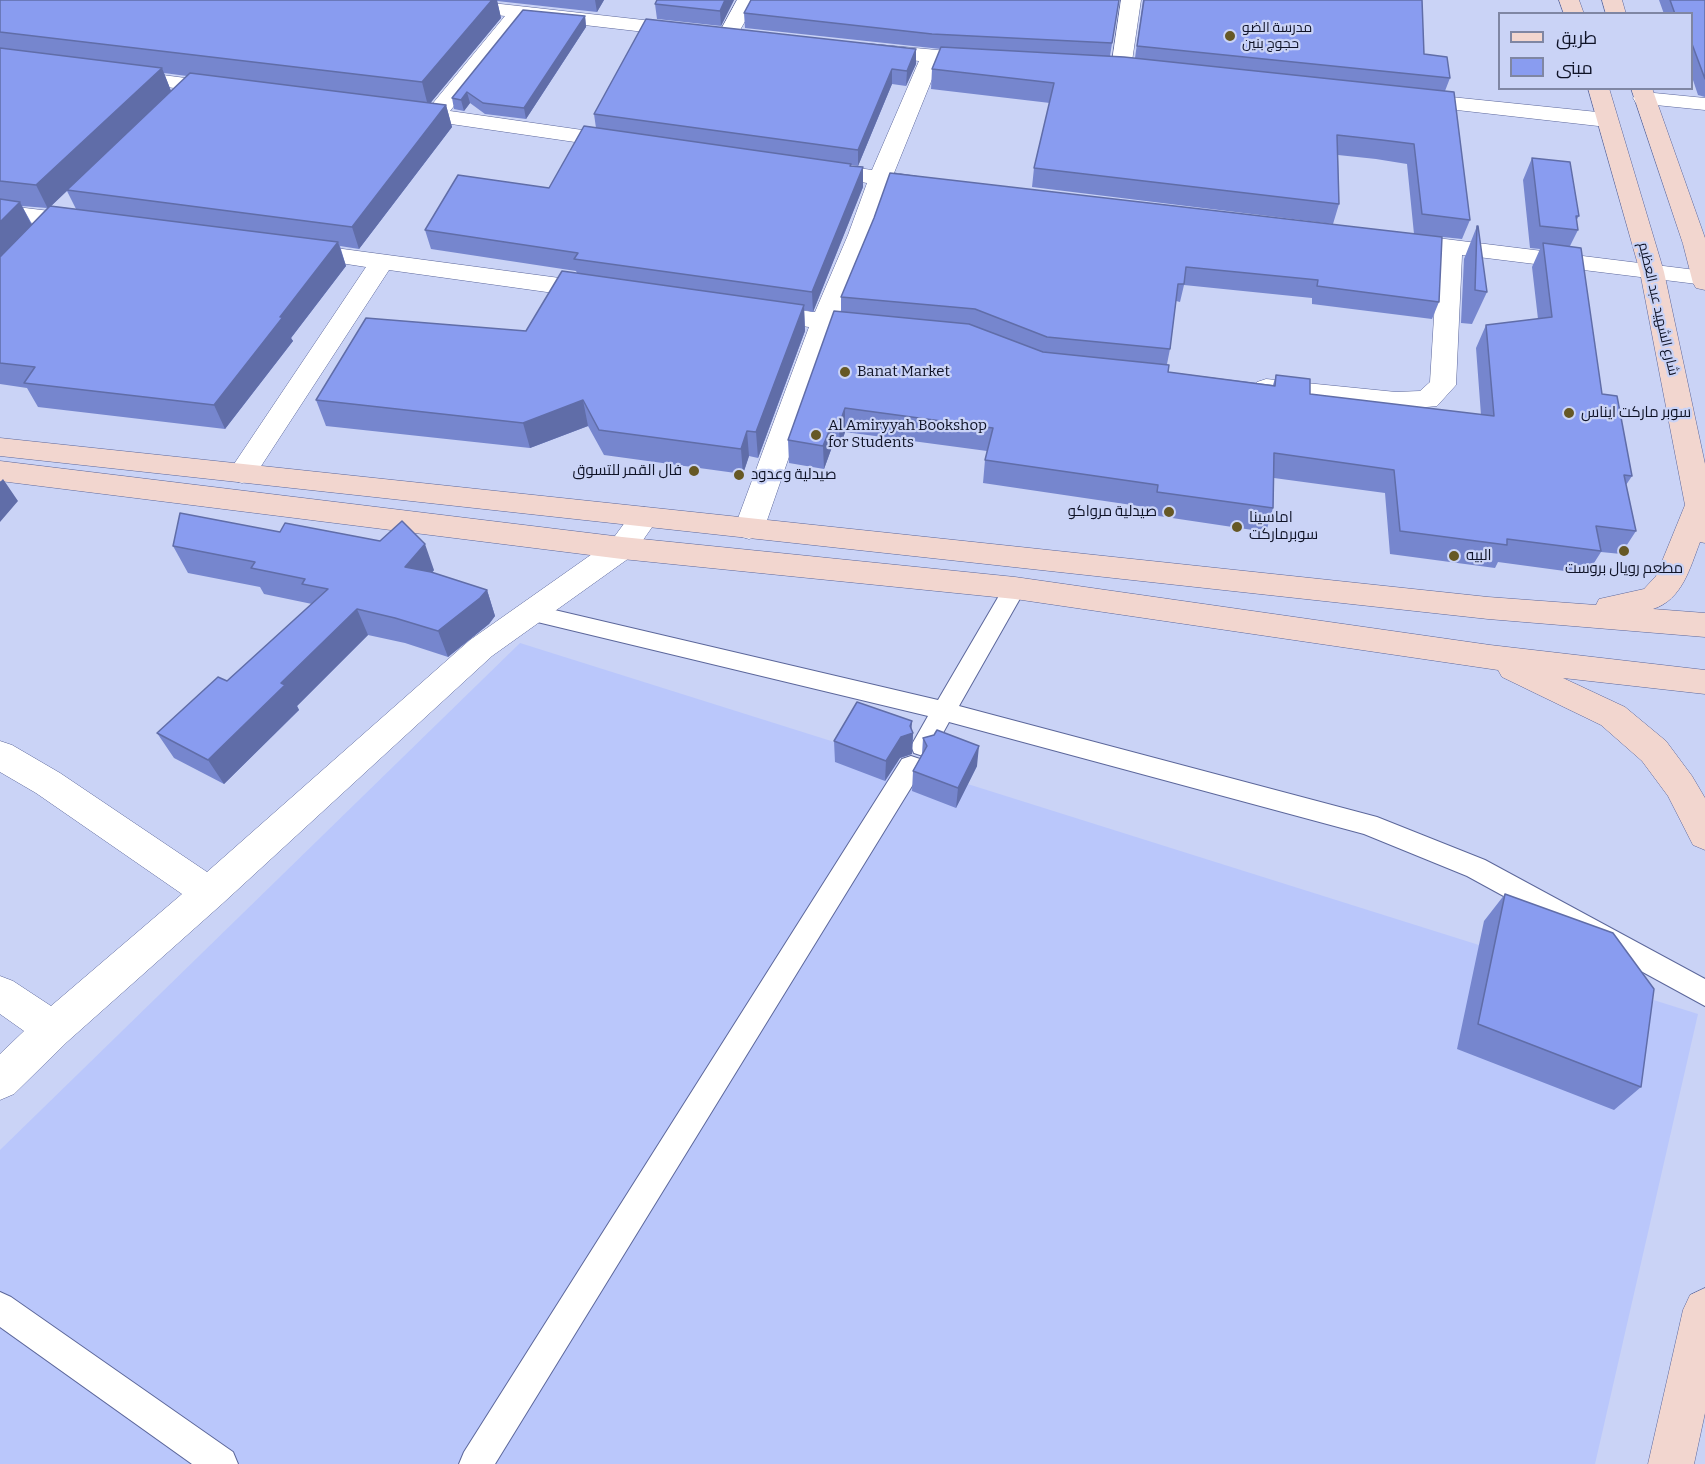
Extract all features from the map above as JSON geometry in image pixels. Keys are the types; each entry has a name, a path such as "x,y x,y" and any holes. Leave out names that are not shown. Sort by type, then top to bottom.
{"main road":[{"name":"شارع الشهيد عبد العظيم","path":"1599,90 1652,272 1705,533"},
{"path":"1643,93 1700,245 1704,280"},
{"path":"0,447 1488,608 1705,625"},
{"path":"0,471 622,548 1015,588 1490,657 1705,682"},
{"path":"1488,608 1606,608 1653,598 1669,582 1700,503"},
{"path":"1490,657 1613,716 1654,751 1680,786 1700,821 1705,836"},
{"path":"1671,1464 1705,1310"}],"street":[{"path":"413,0 752,38"},
{"path":"728,35 747,0"},
{"path":"1121,68 1131,0"},
{"path":"435,115 519,12"},
{"path":"847,48 931,57 1002,61"},
{"path":"749,529 823,323 931,57"},
{"path":"1097,67 1145,71"},
{"path":"102,74 250,92"},
{"path":"175,102 193,85"},
{"path":"1643,93 1705,104"},
{"path":"1394,97 1607,120"},
{"path":"389,109 646,145"},
{"path":"833,172 951,187"},
{"path":"0,212 101,225"},
{"path":"1414,242 1704,280"},
{"path":"277,247 625,295"},
{"path":"1242,386 1396,401 1427,400 1443,385 1450,247"},
{"path":"242,472 382,261"},
{"path":"741,312 823,323 897,329"},
{"path":"0,1081 53,1029 209,893 481,648 622,548 644,517"},
{"path":"0,755 48,783 209,893"},
{"path":"0,993 53,1029"}],"lane":[{"path":"476,1464 917,756 1015,588"},
{"path":"529,612 944,711 1368,824 1476,868 1705,993"},
{"path":"0,1308 221,1464"}],"shaded area":[{"path":"520,643 1698,1014 1595,1464 0,1464 0,1150"}],"building":[{"path":"0,0 492,0 422,82 0,32"},
{"path":"657,0 725,0 720,11 655,4"},
{"path":"751,0 1119,0 1112,43 932,34 744,13"},
{"path":"1144,0 1422,0 1424,54 1447,57 1450,78 1137,46"},
{"path":"1670,0 1705,0 1705,79 1693,47 1693,12 1674,12"},
{"path":"523,10 585,16 524,108 483,103 467,92 461,100 452,98"},
{"path":"646,19 916,49 907,71 892,69 858,150 594,114"},
{"path":"941,47 1124,57 1454,92 1470,220 1422,214 1414,144 1382,140 1337,135 1339,204 1034,168 1054,83 932,69"},
{"path":"0,48 162,68 36,185 0,181"},
{"path":"190,73 446,105 352,227 67,190"},
{"path":"584,126 863,167 812,292 574,259 578,253 425,230 458,175 549,188"},
{"path":"1532,158 1570,162 1579,216 1576,216 1578,230 1540,226"},
{"path":"890,173 1442,237 1439,302 1317,286 1318,280 1186,267 1184,284 1178,284 1170,349 1047,337 975,309 841,297"},
{"path":"0,199 20,202 0,222"},
{"path":"50,206 338,242 214,405 24,383 35,367 0,363 0,257"},
{"path":"1478,226 1487,292 1475,290"},
{"path":"1543,243 1581,248 1602,394 1617,396 1632,476 1624,475 1636,531 1596,526 1601,551 1507,539 1507,545 1400,531 1394,470 1274,453 1273,508 1157,492 1158,485 985,460 993,428 845,408 839,425 832,424 823,446 788,440 834,311 969,324 1043,352 1169,365 1168,372 1275,386 1276,375 1310,379 1310,394 1494,416 1486,325 1552,317"},
{"path":"562,271 804,305 756,432 747,431 741,449 599,430 583,400 523,423 316,400 366,318 526,331"},
{"path":"180,513 280,532 285,523 380,541 402,521 425,544 405,567 431,572 487,590 438,631 357,609 281,683 285,685 208,760 157,733 218,677 227,681 328,589 302,584 305,579 251,568 255,562 173,546"},
{"path":"857,702 912,721 910,726 913,733 901,737 886,761 834,741"},
{"path":"937,730 979,746 958,788 913,771 927,746 923,738 934,735"},
{"path":"1505,894 1613,933 1654,989 1641,1087 1478,1024"}],"place":[{"name":"مدرسة الضو حجوج بنين","path":"1230,36"},
{"name":"Banat Market","path":"845,372"},
{"name":"سوبر ماركت ايناس","path":"1569,413"},
{"name":"Al Amiryyah Bookshop for Students","path":"816,435"},
{"name":"فال القمر للتسوق","path":"694,471"},
{"name":"صيدلية وعدود","path":"739,475"},
{"name":"صيدلية مرواكو","path":"1169,512"},
{"name":"اماسينا سوبرماركت","path":"1237,527"},
{"name":"مطعم رويال بروست","path":"1624,551"},
{"name":"البيه","path":"1454,556"}]}
